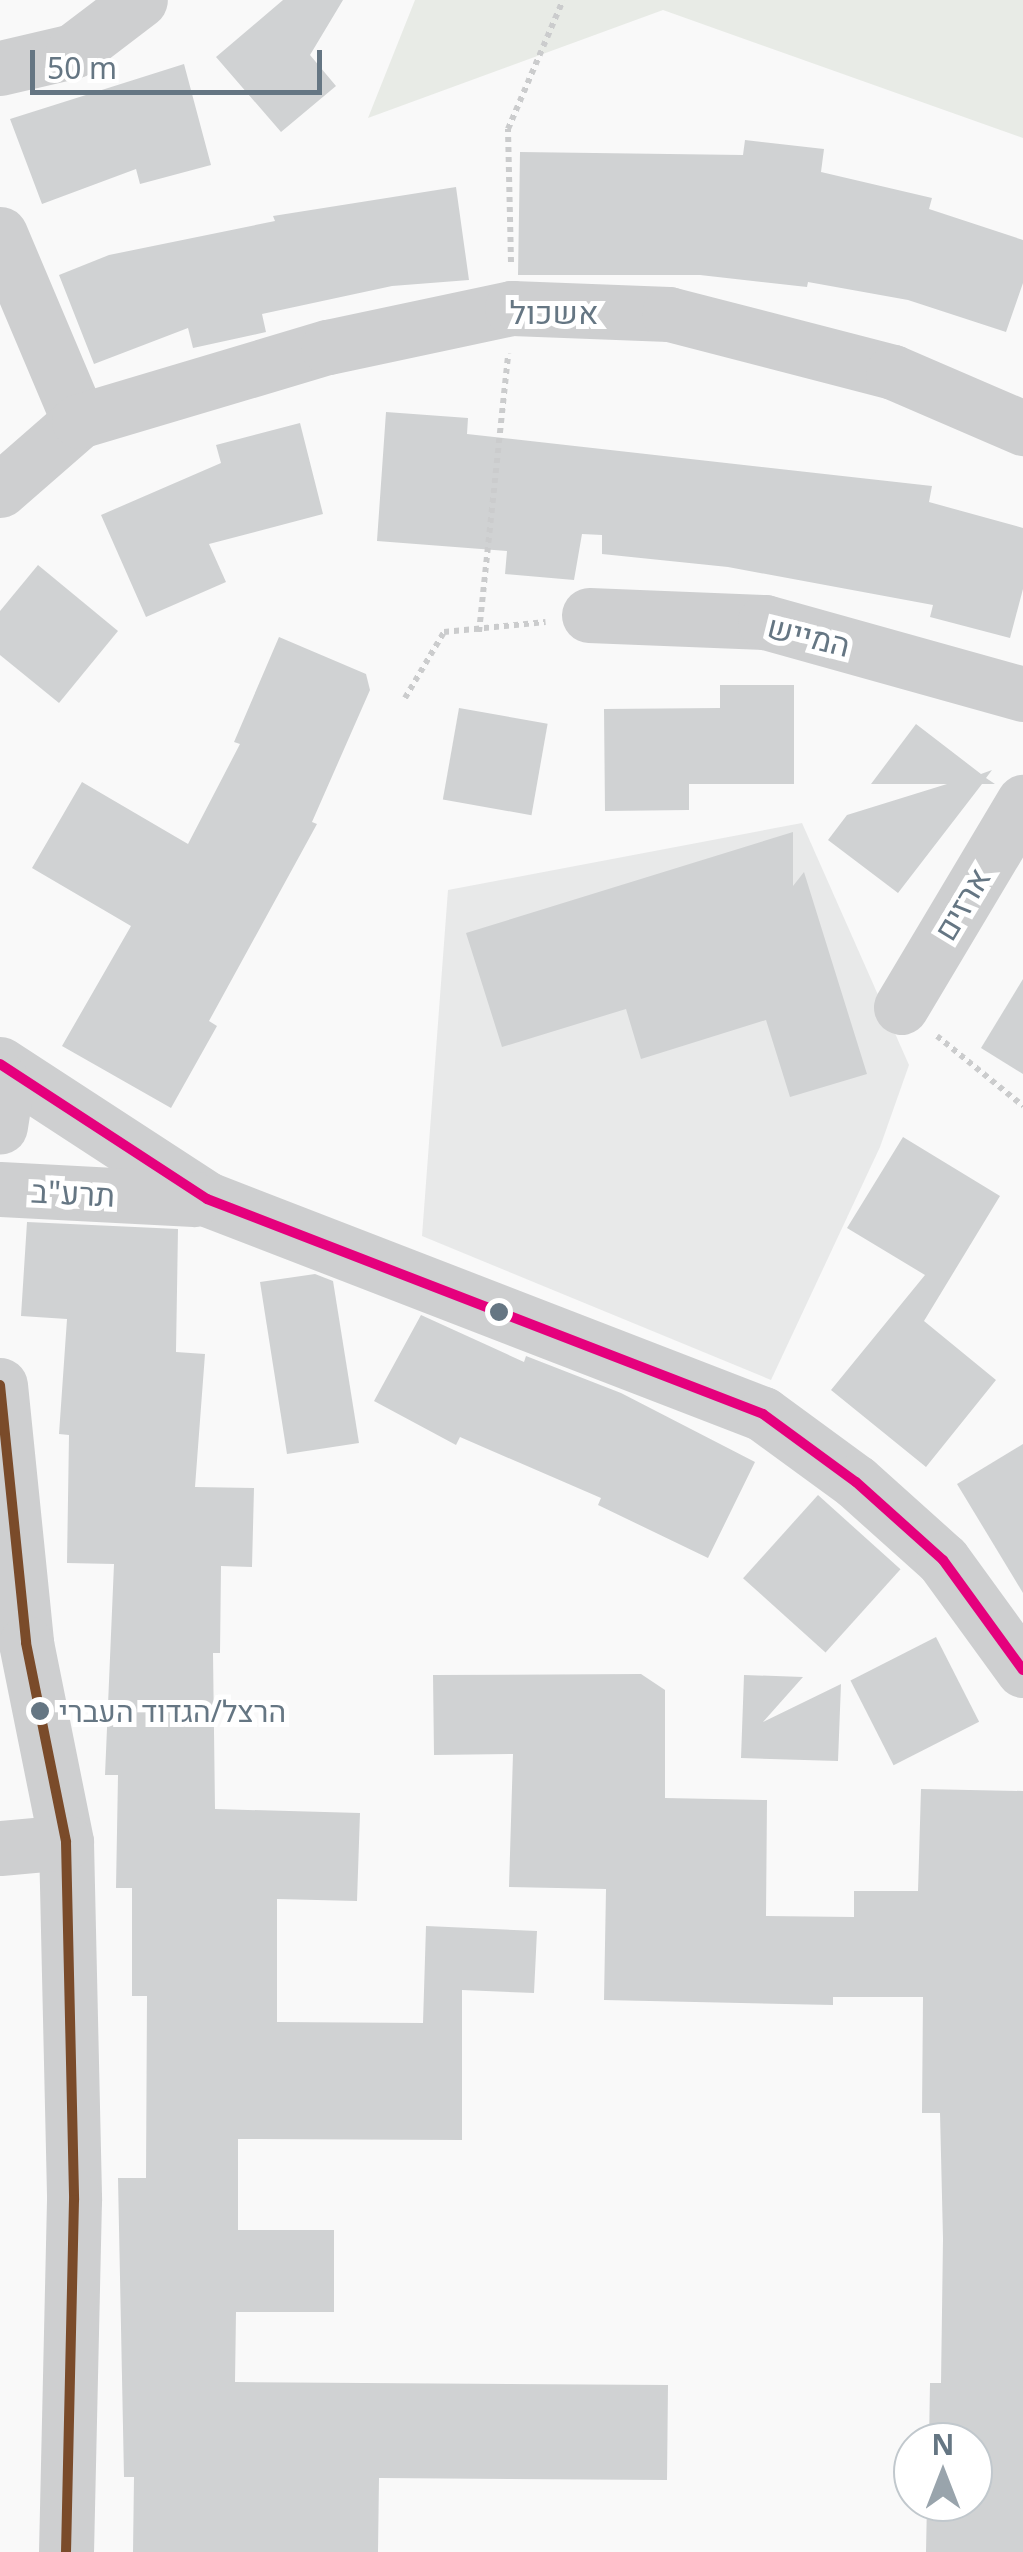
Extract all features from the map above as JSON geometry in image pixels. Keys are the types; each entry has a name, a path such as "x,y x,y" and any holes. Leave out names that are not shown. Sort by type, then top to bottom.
{"street":[{"path":"0,68 74,51 140,0"},
{"path":"0,234 80,422"},
{"name":"אשכול","path":"0,490 80,422 328,347 512,308 670,314 892,372 1023,428"},
{"name":"המייש","path":"589,616 764,622 1023,694"},
{"name":"ארזים","path":"901,1007 1023,802"},
{"path":"0,1064 207,1200 763,1414 856,1482 942,1560 1023,1670"},
{"path":"0,1079 6,1088 0,1127"},
{"name":"תרע\"ב","path":"0,1189 207,1200"},
{"path":"0,1385 13,1643 66,1842 74,2200 66,2552"},
{"path":"0,1848 66,1842"}],"path":[{"path":"479,632 512,308 508,129 563,0"},
{"path":"405,698 444,632 479,632 589,616"},
{"path":"901,1007 1023,1106"}],"shaded area":[{"path":"415,0 1023,0 1023,138 663,10 368,118"},
{"path":"802,823 909,1065 880,1147 771,1380 422,1236 448,890"}],"building":[{"path":"283,0 343,0 310,55 336,86 281,132 216,57"},
{"path":"184,64 211,165 140,184 136,169 42,204 10,119"},
{"path":"745,140 824,149 821,172 932,198 929,209 1023,240 1023,283 1006,332 908,300 808,282 807,287 700,275 518,275 520,152 743,155"},
{"path":"456,187 469,280 392,286 262,314 266,332 193,348 188,328 94,364 59,275 109,255 275,221 273,216"},
{"path":"386,412 468,418 467,434 932,486 929,502 1023,528 1023,589 1010,638 930,617 933,605 728,567 602,554 602,535 582,534 574,580 505,574 507,551 377,541"},
{"path":"300,423 323,514 209,544 226,582 146,617 101,515 221,463 216,445"},
{"path":"38,565 118,631 59,703 0,655 0,611"},
{"path":"279,637 366,674 370,690 312,822 317,824 209,1021 217,1026 171,1108 62,1046 131,926 32,868 82,782 188,844 240,744 234,742"},
{"path":"720,685 794,685 794,784 689,784 689,810 605,811 604,709 720,708"},
{"path":"459,708 548,724 531,815 443,800"},
{"path":"916,724 981,774 992,770 986,778 995,784 982,784 898,893 828,840 847,815 947,784 871,784"},
{"path":"793,832 793,886 804,872 867,1074 790,1097 766,1020 641,1059 626,1009 502,1047 466,933"},
{"path":"1023,979 1023,1074 981,1048"},
{"path":"903,1137 1000,1196 924,1321 996,1380 926,1467 831,1390 925,1275 847,1228"},
{"path":"27,1222 178,1229 176,1352 205,1354 195,1487 254,1488 252,1567 221,1566 220,1653 213,1653 215,1809 360,1813 357,1901 277,1899 277,2022 423,2023 426,1926 537,1931 534,1993 462,1990 462,2140 238,2139 238,2230 334,2230 334,2312 236,2312 235,2382 668,2385 667,2480 379,2478 378,2552 133,2552 134,2477 124,2477 118,2178 146,2178 147,1996 132,1996 132,1888 116,1888 118,1775 105,1775 114,1564 67,1563 69,1435 59,1434 67,1319 21,1316"},
{"path":"315,1274 333,1281 359,1443 287,1454 260,1282"},
{"path":"421,1315 524,1362 526,1356 621,1393 755,1462 708,1558 598,1505 601,1498 460,1437 456,1445 374,1401"},
{"path":"1023,1444 1023,1593 957,1484"},
{"path":"818,1495 900,1569 826,1653 743,1578"},
{"path":"936,1637 979,1722 894,1765 850,1681"},
{"path":"641,1674 665,1690 665,1798 767,1800 766,1916 854,1917 854,1891 918,1891 921,1789 1023,1791 1023,2552 926,2552 927,2522 993,2522 993,2422 929,2422 930,2383 941,2383 943,2239 940,2113 922,2113 923,1997 833,1997 833,2005 604,2000 606,1889 509,1887 513,1754 434,1755 433,1675"},
{"path":"744,1675 803,1677 763,1722 841,1684 838,1761 741,1758"}],"transit line":[{"path":"0,1064 207,1199 763,1414 856,1482 943,1560 1023,1670"},
{"path":"0,1385 26,1643 66,1842 74,2200 66,2552"}],"place":[{"name":"הרצל/הגדוד העברי","path":"40,1711"}]}
